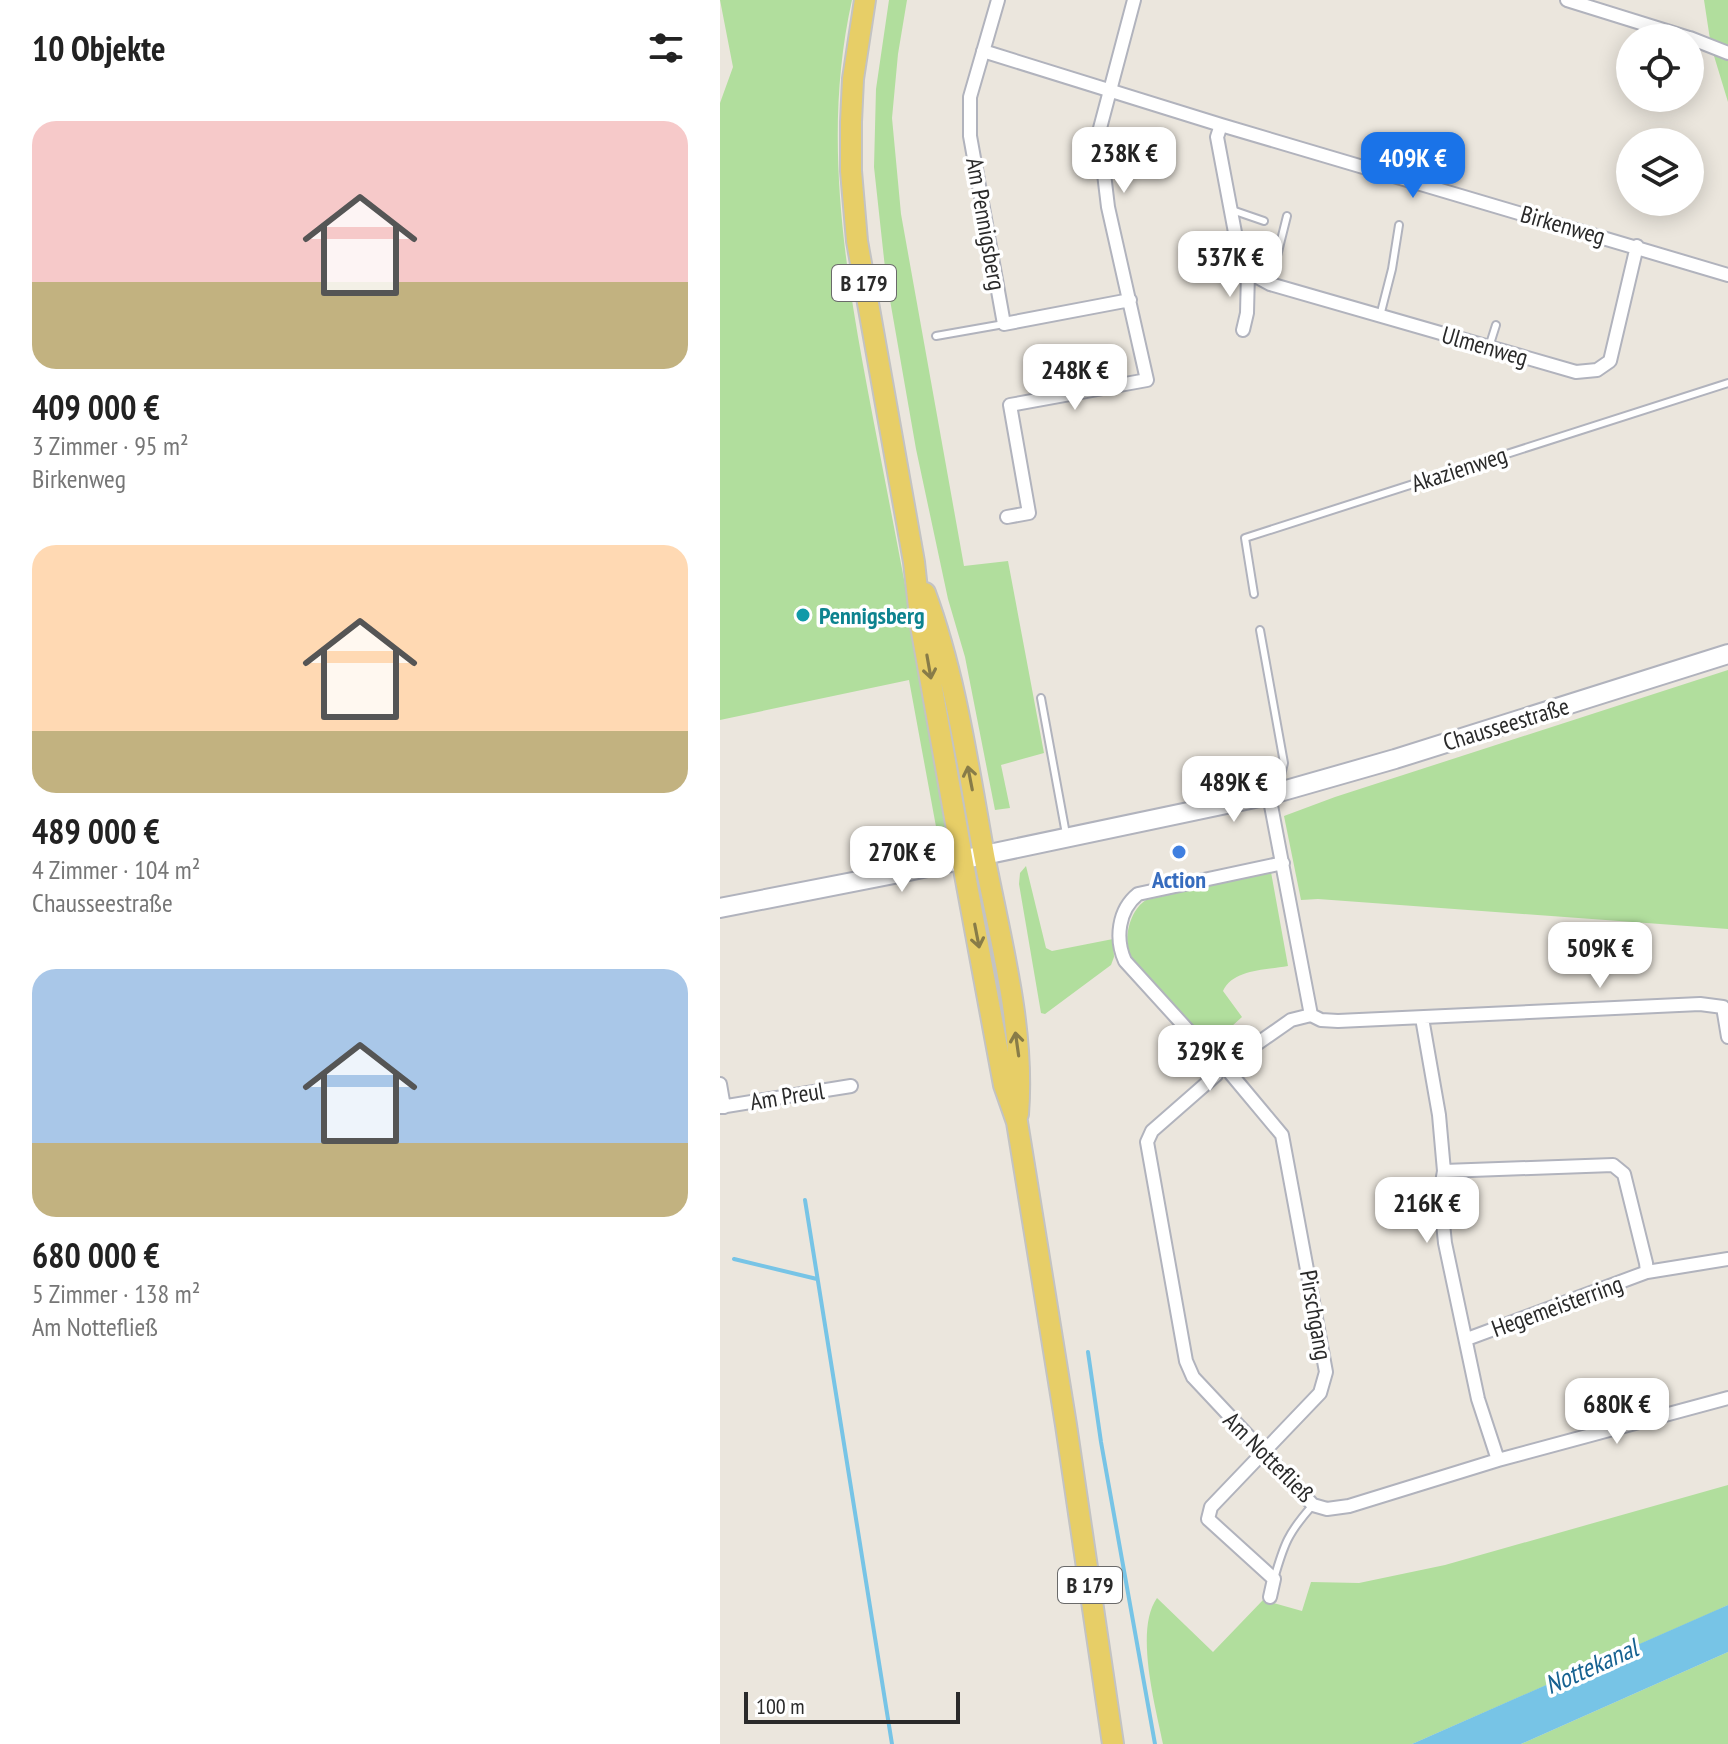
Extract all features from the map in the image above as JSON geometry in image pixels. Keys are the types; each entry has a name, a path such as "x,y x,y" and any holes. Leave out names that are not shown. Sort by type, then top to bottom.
{"main road":[{"name":"B 179","path":"865,0 853,79 851,122 851,171 857,241 963,860 1004,1085 1017,1122 1113,1744"},
{"name":"B 179","path":"914,562 947,659 984,855 1019,1054 1017,1122"},
{"name":"Chausseestraße","path":"720,908 1276,794 1728,654"}],"street":[{"name":"Am Pennigsberg","path":"998,0 970,97 970,136 1004,324 1130,300"},
{"path":"1007,517 1029,513 1010,405 1147,380 1120,268 1099,132 1134,0"},
{"path":"1567,0 1645,24"},
{"path":"1704,44 1728,53"},
{"name":"Birkenweg","path":"983,51 1728,275"},
{"path":"1221,125 1217,137 1240,259 1248,272 1247,313 1243,330"},
{"name":"Ulmenweg","path":"1248,272 1270,284 1576,372 1597,370 1610,361 1637,246"},
{"path":"1276,794 1283,863 1311,1015"},
{"path":"1216,1061 1125,961 1119,942 1123,914 1127,903 1138,894 1283,863"},
{"path":"1231,1068 1224,1058 1216,1061 1213,1068 1216,1075 1224,1078 1231,1068 1291,1020 1311,1015 1321,1020 1338,1021 1700,1004 1723,1007 1728,1037"},
{"name":"Hegemeisterring","path":"1422,1018 1439,1115 1444,1171 1440,1194 1445,1243 1478,1399 1498,1460"},
{"name":"Pirschgang","path":"1231,1068 1282,1135 1326,1372 1320,1393 1211,1507 1208,1519 1274,1579"},
{"name":"Am Nottefließ","path":"1216,1075 1152,1131 1147,1142 1186,1361 1193,1377 1313,1505 1327,1509 1349,1506 1498,1460 1728,1398"},
{"name":"Am Preul","path":"720,1084 722,1107 851,1086"},
{"name":"Hegemeisterring","path":"1444,1171 1613,1165 1624,1174 1647,1272"},
{"name":"Hegemeisterring","path":"1467,1339 1647,1272 1728,1259"},
{"path":"1270,1597 1274,1579"}],"lane":[{"path":"1232,210 1264,221"},
{"path":"1270,284 1287,216"},
{"path":"1380,316 1399,225"},
{"path":"1237,238 1267,246"},
{"path":"936,336 1004,324"},
{"path":"1489,347 1496,325"},
{"name":"Akazienweg","path":"1254,594 1245,538 1728,383"},
{"path":"1260,630 1284,763 1276,794"},
{"path":"1041,698 1067,837"},
{"path":"1274,1579 1285,1541 1297,1521 1313,1505"}],"green space":[{"path":"720,0 852,0 842,59 838,118 844,236 861,354 951,828 937,832 909,680 720,720 720,103 733,67"},
{"path":"889,0 907,0 892,118 901,214 964,566 1008,561 1044,753 1001,765 1010,808 995,810 965,657 948,599 916,449 886,277 874,167 876,89"},
{"path":"1704,0 1728,0 1728,102 1711,46"},
{"path":"1728,670 1728,929 1301,900 1284,816"},
{"path":"1026,866 1046,948 1052,951 1113,939 1111,965 1045,1014 1041,1013 1019,884 1020,873"},
{"path":"1271,872 1288,966 1242,974 1228,984 1223,991 1242,1017 1211,1045 1130,956 1127,941 1129,925 1136,910 1146,900"},
{"path":"1728,1485 1728,1605 1713,1612 1412,1744 1163,1744 1147,1649 1150,1612 1157,1598 1213,1652 1263,1600 1302,1611 1311,1582 1359,1583 1445,1565"},
{"path":"1728,1652 1728,1744 1521,1744"}],"water":[{"name":"Nottekanal","path":"1728,1605 1728,1652 1521,1744 1412,1744"}],"waterway":[{"path":"805,1200 892,1744"},
{"path":"734,1259 817,1279"},
{"path":"1088,1352 1155,1744"}],"place":[{"name":"Pennigsberg","path":"803,615"},
{"name":"Action","path":"1179,852"}]}
